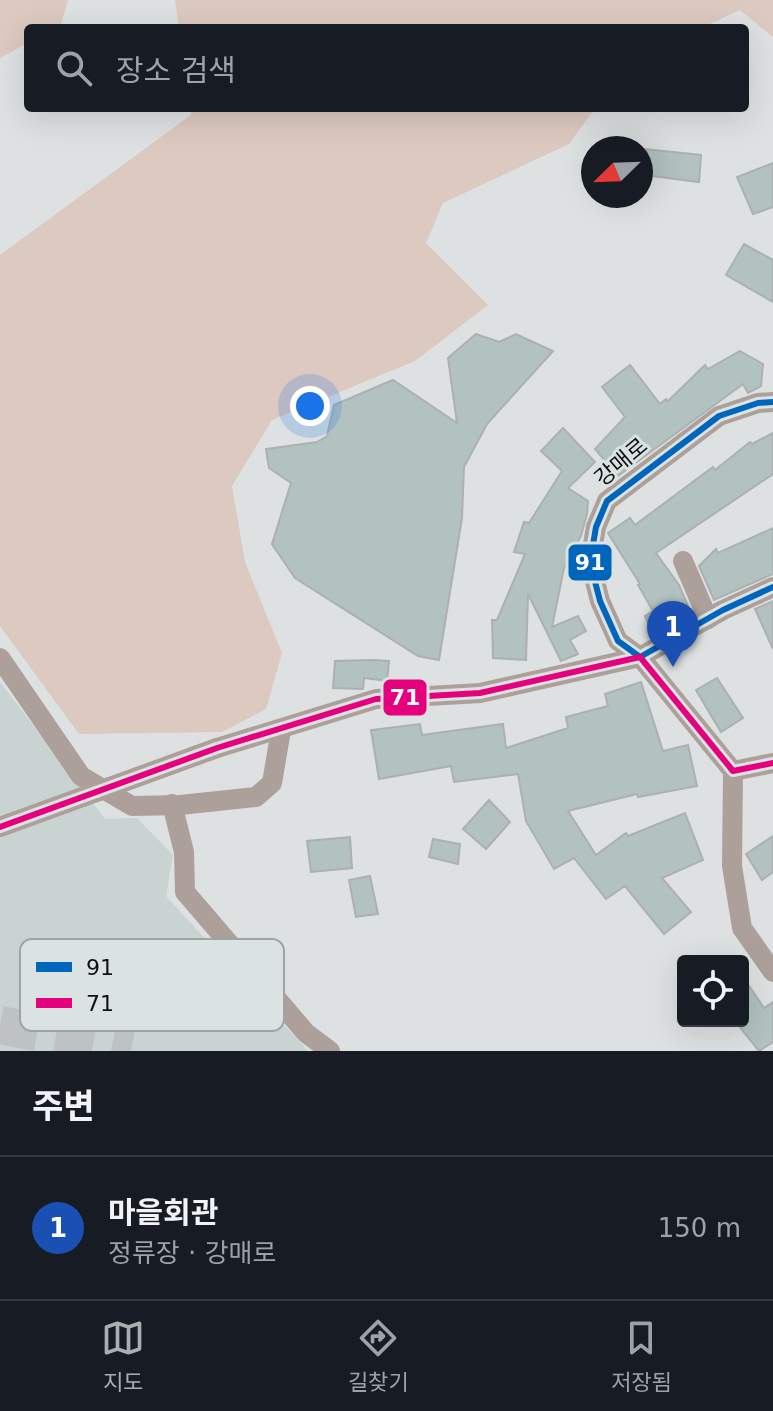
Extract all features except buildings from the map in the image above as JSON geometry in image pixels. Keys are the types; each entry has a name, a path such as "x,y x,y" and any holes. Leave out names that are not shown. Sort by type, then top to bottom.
{"street":[{"name":"강매로","path":"733,771 640,657 618,641 600,601 590,562 596,527 607,501 719,416 758,403 773,402"},
{"path":"683,561 708,619"},
{"path":"0,827 217,748 376,699 480,693 640,657 773,587"},
{"path":"0,658 81,776 132,806 256,797 272,783 281,730"},
{"path":"773,763 733,771 732,866 742,928 773,972"},
{"path":"172,804 184,852 185,892 225,939"},
{"path":"284,1007 306,1033 330,1051"}],"shaded area":[{"path":"0,0 68,0 61,24 24,24 24,45 0,58"},
{"path":"175,0 773,0 773,37 740,10 710,24 178,24"},
{"path":"191,112 592,112 569,144 443,203 426,243 488,305 415,361 272,420 232,486 245,562 282,653 266,709 222,732 79,734 0,626 0,255 191,115"},
{"path":"0,682 105,819 137,818 173,855 166,896 205,939 20,939 20,1031 284,1031 284,1025 308,1051 0,1051"}],"tunnel":[{"path":"0,1025 20,1029"},
{"path":"30,1031 131,1051"}],"transit line":[{"name":"91","path":"773,402 758,403 719,416 607,501 596,527 590,562 600,601 618,641 640,657 723,610 773,587"},
{"name":"71","path":"0,827 217,748 376,699 480,693 640,657 733,771 773,763"}],"place":[{"name":"마을회관","path":"673,667"}]}
